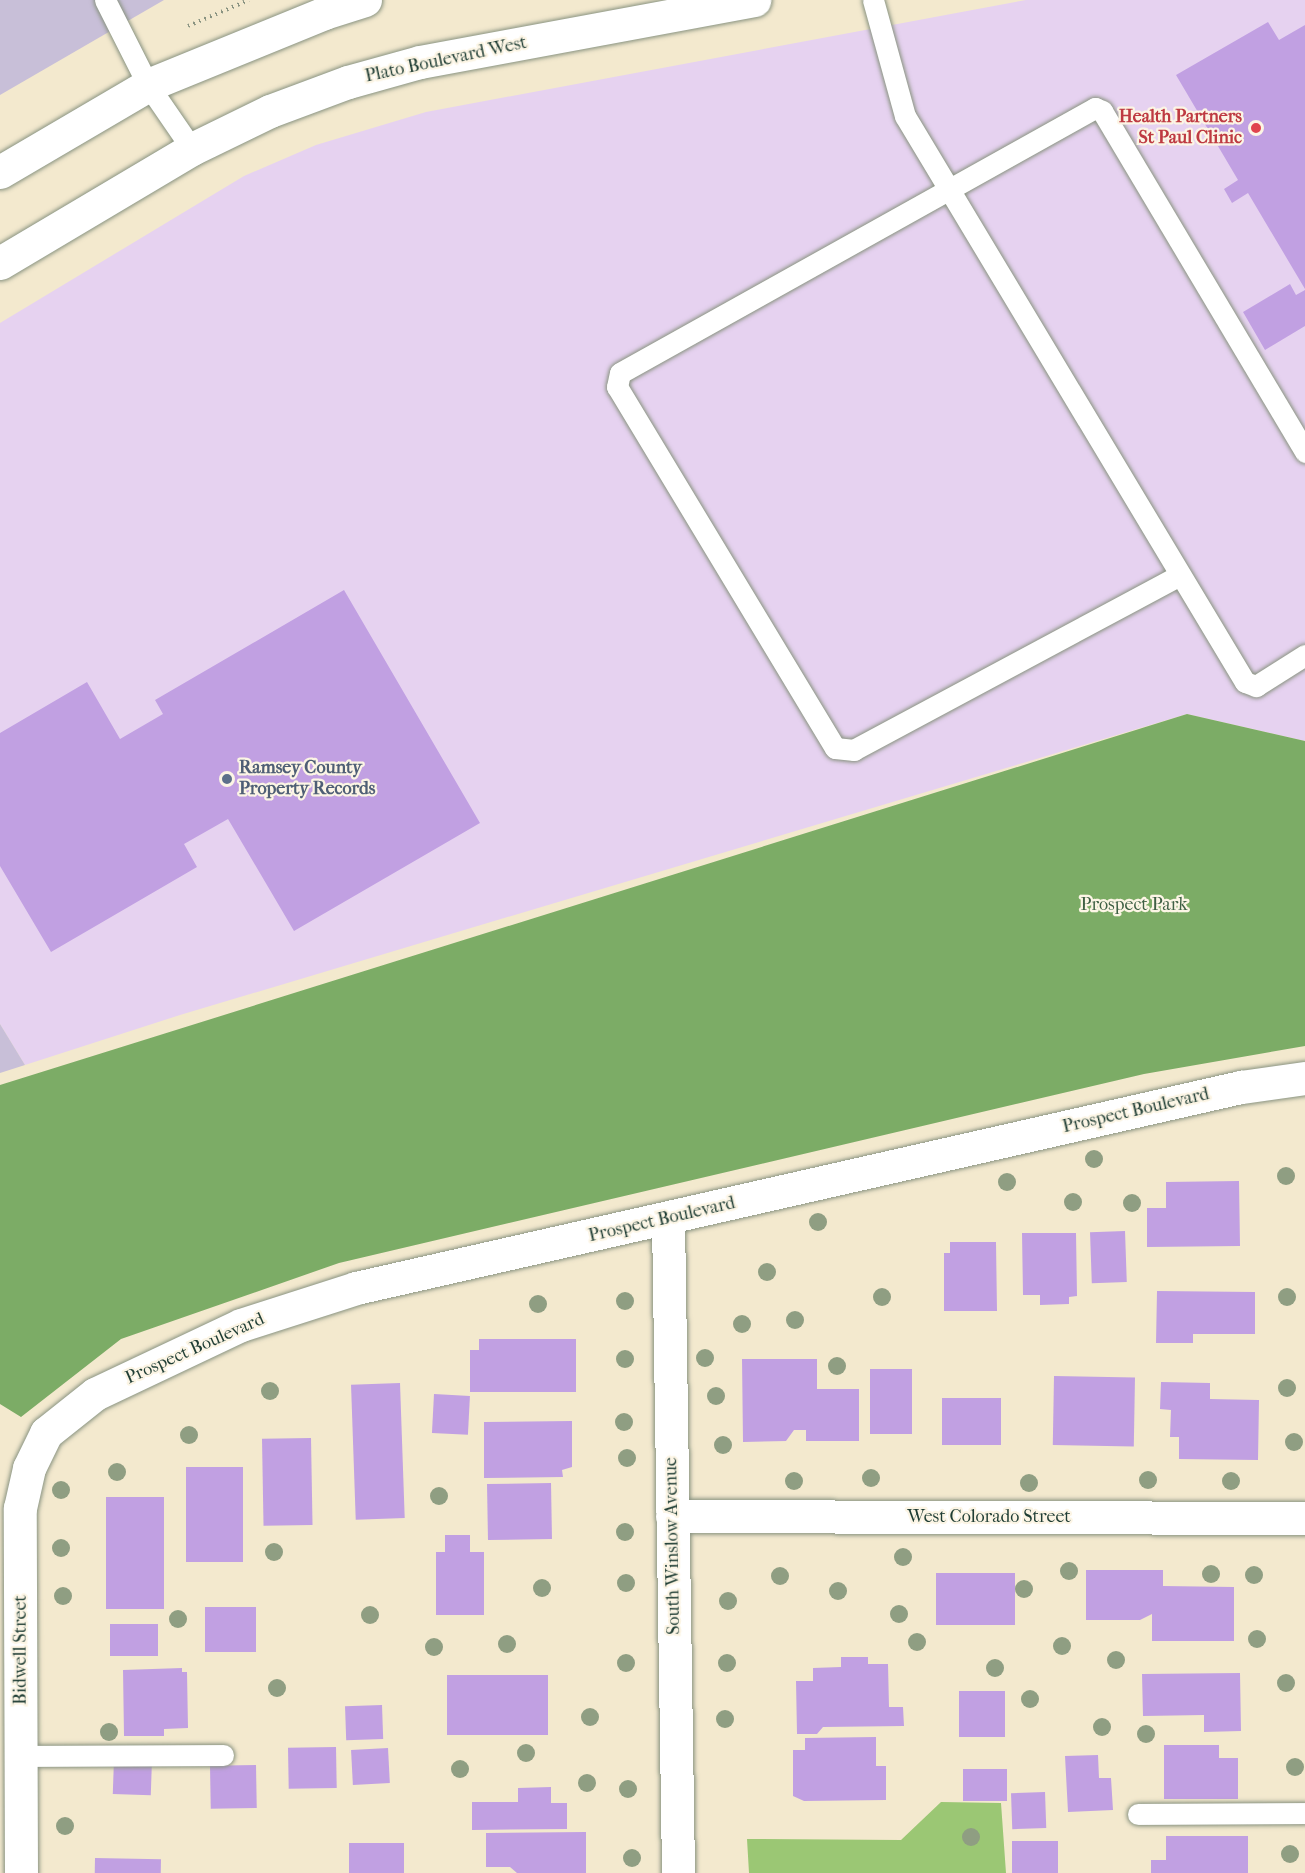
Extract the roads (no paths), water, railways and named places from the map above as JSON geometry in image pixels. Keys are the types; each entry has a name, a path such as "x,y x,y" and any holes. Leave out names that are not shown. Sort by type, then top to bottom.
{"street":[{"path":"0,172 148,85 324,13 365,0"},
{"name":"Plato Boulevard West","path":"0,263 192,149 270,111 348,82 420,62 754,0"},
{"name":"Prospect Boulevard","path":"46,1433 95,1394 241,1325 356,1288 668,1219 1240,1087 1305,1078"},
{"name":"South Winslow Avenue","path":"668,1219 678,1873"},
{"name":"Bidwell Street","path":"21,1873 20,1508 29,1468 46,1433"},
{"name":"West Colorado Street","path":"672,1516 1305,1518"}],"lane":[{"path":"105,0 148,85 192,149"},
{"path":"873,0 905,116 952,190 1245,682 1256,686 1305,655"},
{"path":"1180,575 854,750 835,748 617,387 620,373 952,190 1095,108 1102,111 1305,452"},
{"path":"21,1756 224,1755"},
{"path":"1138,1814 1305,1813"}],"place":[{"name":"Health Partners St Paul Clinic","path":"1256,128"},
{"name":"Ramsey County Property Records","path":"227,779"}],"park label":[{"name":"Prospect Park","path":"1134,905"}]}
